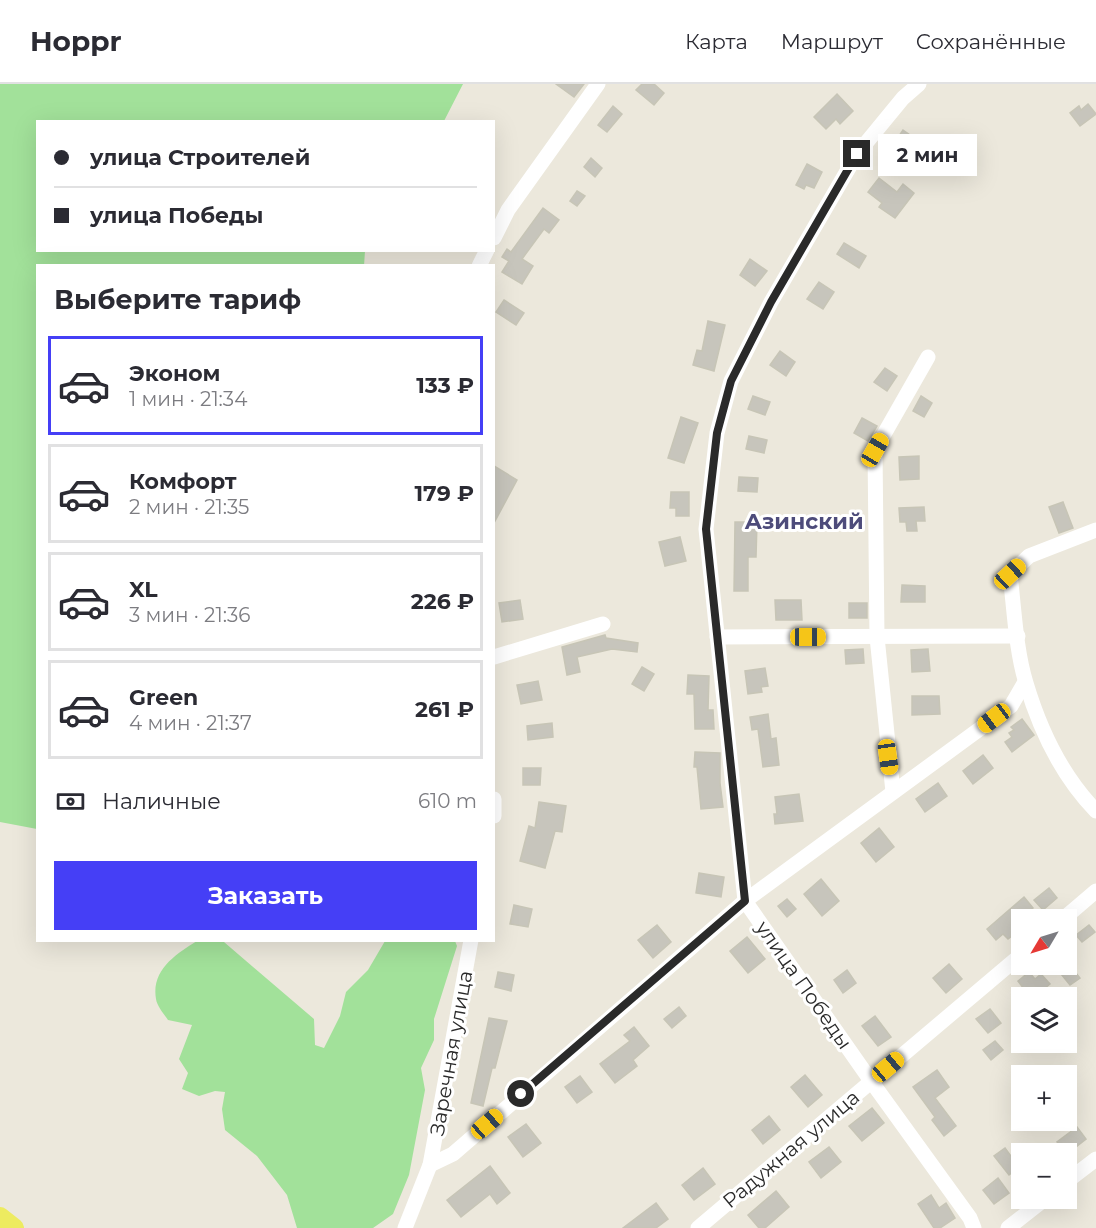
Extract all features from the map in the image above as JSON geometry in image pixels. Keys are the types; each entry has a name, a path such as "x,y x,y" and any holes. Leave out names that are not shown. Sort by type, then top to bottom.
{"main road":[{"path":"0,1217 14,1228"}],"street":[{"path":"495,236 508,210 598,84"},
{"name":"улица Победы","path":"919,84 903,98 857,154 771,302 731,381 717,433 706,529 745,901 970,1218 974,1228"},
{"path":"893,792 877,637 875,450 928,357"},
{"path":"1096,530 1029,556 1010,574 1025,682 1050,748 1085,800 1096,811"},
{"path":"495,657 603,624"},
{"path":"717,638 1018,636"},
{"path":"430,1165 453,1154 745,901 1011,706 1025,682"},
{"path":"1075,909 1096,891"},
{"name":"Заречная улица","path":"405,1228 430,1165 471,942"},
{"name":"Радужная улица","path":"698,1228 1011,963"},
{"path":"1077,1174 1096,1160"},
{"path":"1008,1228 1032,1209"}],"green space":[{"path":"0,84 463,84 445,120 36,120 36,252 365,252 364,264 36,264 36,829 0,822"},
{"path":"195,942 224,942 314,1019 315,1045 324,1048 340,1016 346,992 368,970 384,942 455,942 457,946 434,1019 434,1040 421,1068 425,1090 409,1175 393,1214 373,1228 297,1228 287,1195 257,1156 225,1130 222,1109 225,1092 215,1091 199,1096 182,1089 188,1073 179,1059 192,1025 168,1020 157,1002 155,989 161,971 181,951"}],"building":[{"path":"556,84 584,84 574,97"},
{"path":"642,84 654,84 664,93 654,105 636,90"},
{"path":"837,94 853,111 840,124 836,119 826,129 814,117"},
{"path":"1088,104 1096,114 1080,126 1070,113 1079,106 1081,110"},
{"path":"613,106 622,114 607,132 598,125"},
{"path":"903,130 920,142 905,163 888,152"},
{"path":"591,158 602,168 595,177 584,167"},
{"path":"807,164 822,172 814,188 806,185 804,189 796,185"},
{"path":"879,178 897,192 903,184 914,193 895,218 879,207 882,203 868,192"},
{"path":"577,191 585,196 577,206 570,201"},
{"path":"543,208 559,220 549,233 544,229 522,259 533,266 522,284 502,272 509,261 502,257 507,249 511,252"},
{"path":"844,243 866,256 859,268 837,254"},
{"path":"750,259 767,271 755,286 740,275"},
{"path":"819,282 834,292 823,309 807,299"},
{"path":"504,300 524,313 516,325 496,312"},
{"path":"708,321 725,325 714,371 693,365 697,350 702,351"},
{"path":"780,351 795,362 786,376 770,365"},
{"path":"885,368 897,376 887,391 874,382"},
{"path":"753,396 770,402 765,415 748,409"},
{"path":"921,396 932,403 924,417 913,411"},
{"path":"681,417 698,423 684,463 668,458"},
{"path":"862,418 877,426 868,441 854,433"},
{"path":"749,436 767,440 764,453 746,449"},
{"path":"919,456 919,479 900,480 899,457"},
{"path":"495,467 517,480 495,521"},
{"path":"739,477 758,478 757,492 738,491"},
{"path":"671,492 689,492 689,516 676,516 676,508 670,508"},
{"path":"1063,502 1073,528 1059,533 1049,507"},
{"path":"924,507 925,521 916,521 917,531 907,531 906,522 900,522 899,508"},
{"path":"735,522 757,522 756,557 748,557 748,591 734,591"},
{"path":"680,537 686,561 665,566 659,542"},
{"path":"902,585 925,586 925,602 901,602"},
{"path":"520,600 523,619 502,622 499,603"},
{"path":"775,600 801,600 802,620 776,620"},
{"path":"849,603 867,603 867,618 849,618"},
{"path":"605,635 606,638 638,643 637,652 612,649 577,657 580,672 567,675 562,647"},
{"path":"863,649 864,663 846,664 845,650"},
{"path":"928,649 930,671 912,672 911,650"},
{"path":"642,667 654,674 644,691 632,684"},
{"path":"765,668 768,686 761,687 762,692 748,694 745,671"},
{"path":"688,675 709,676 708,710 713,710 714,729 695,729 694,694 687,694"},
{"path":"538,681 542,700 521,704 517,685"},
{"path":"912,696 939,696 940,714 912,715"},
{"path":"768,714 771,739 776,738 779,765 763,767 758,729 752,730 750,717"},
{"path":"1022,719 1034,735 1012,752 1005,742 1012,737 1009,733 1014,730 1011,727"},
{"path":"552,723 553,737 528,740 527,726"},
{"path":"695,752 720,753 723,807 701,809 697,767 694,767"},
{"path":"983,755 993,768 973,784 963,771"},
{"path":"523,768 541,768 540,785 523,785"},
{"path":"938,783 947,796 925,812 916,799"},
{"path":"799,794 803,821 775,824 774,814 777,814 775,797"},
{"path":"539,802 566,806 562,832 555,831 545,868 520,861 529,826 535,828"},
{"path":"879,828 894,847 876,862 861,843"},
{"path":"699,873 724,877 721,897 696,893"},
{"path":"821,879 839,901 822,916 804,894"},
{"path":"1049,888 1057,898 1044,909 1034,900"},
{"path":"1024,897 1033,908 1011,909 1011,937 1008,939 1003,934 996,940 987,929"},
{"path":"787,899 796,909 787,917 778,906"},
{"path":"514,905 532,909 528,927 510,924"},
{"path":"657,925 671,942 653,958 638,940"},
{"path":"1089,925 1095,932 1082,942 1077,934"},
{"path":"747,937 765,959 748,973 730,951"},
{"path":"949,964 962,979 946,993 933,978"},
{"path":"847,970 856,983 843,993 834,980"},
{"path":"498,972 514,975 511,991 495,987"},
{"path":"1077,974 1080,978 1070,985 1062,975"},
{"path":"1025,975 1032,975 1035,979 1042,975 1050,984 1046,987 1023,987 1018,981"},
{"path":"679,1007 686,1016 672,1028 664,1019"},
{"path":"990,1009 1001,1023 988,1033 976,1019"},
{"path":"875,1016 891,1037 878,1046 862,1026"},
{"path":"489,1018 507,1021 483,1106 471,1103"},
{"path":"634,1027 649,1046 633,1060 637,1066 615,1083 600,1064 630,1041 624,1035"},
{"path":"995,1041 1003,1050 991,1060 983,1050"},
{"path":"937,1070 949,1087 935,1098 956,1126 944,1136 932,1120 935,1117 913,1087"},
{"path":"805,1075 822,1095 808,1107 791,1087"},
{"path":"580,1076 592,1092 577,1103 565,1087"},
{"path":"872,1108 884,1123 862,1141 849,1126"},
{"path":"769,1116 780,1130 763,1144 752,1130"},
{"path":"526,1124 541,1143 523,1157 508,1137"},
{"path":"1077,1127 1086,1139 1077,1146 1077,1143 1057,1142 1072,1131 1077,1131"},
{"path":"829,1147 841,1162 821,1178 809,1162"},
{"path":"1005,1148 1011,1156 1011,1173 1009,1175 994,1156"},
{"path":"490,1166 510,1193 497,1204 490,1194 461,1217 447,1200"},
{"path":"703,1168 715,1184 694,1200 682,1185"},
{"path":"998,1178 1009,1193 994,1204 983,1190"},
{"path":"776,1191 789,1207 765,1228 759,1228 748,1215"},
{"path":"931,1195 939,1208 946,1203 955,1218 940,1228 934,1228 918,1204"},
{"path":"656,1203 668,1219 656,1228 623,1228"}],"district":[{"name":"Азинский","path":"804,521"}],"route":[{"path":"521,1094 745,901 706,529 717,433 731,381 771,302 857,154"}]}
